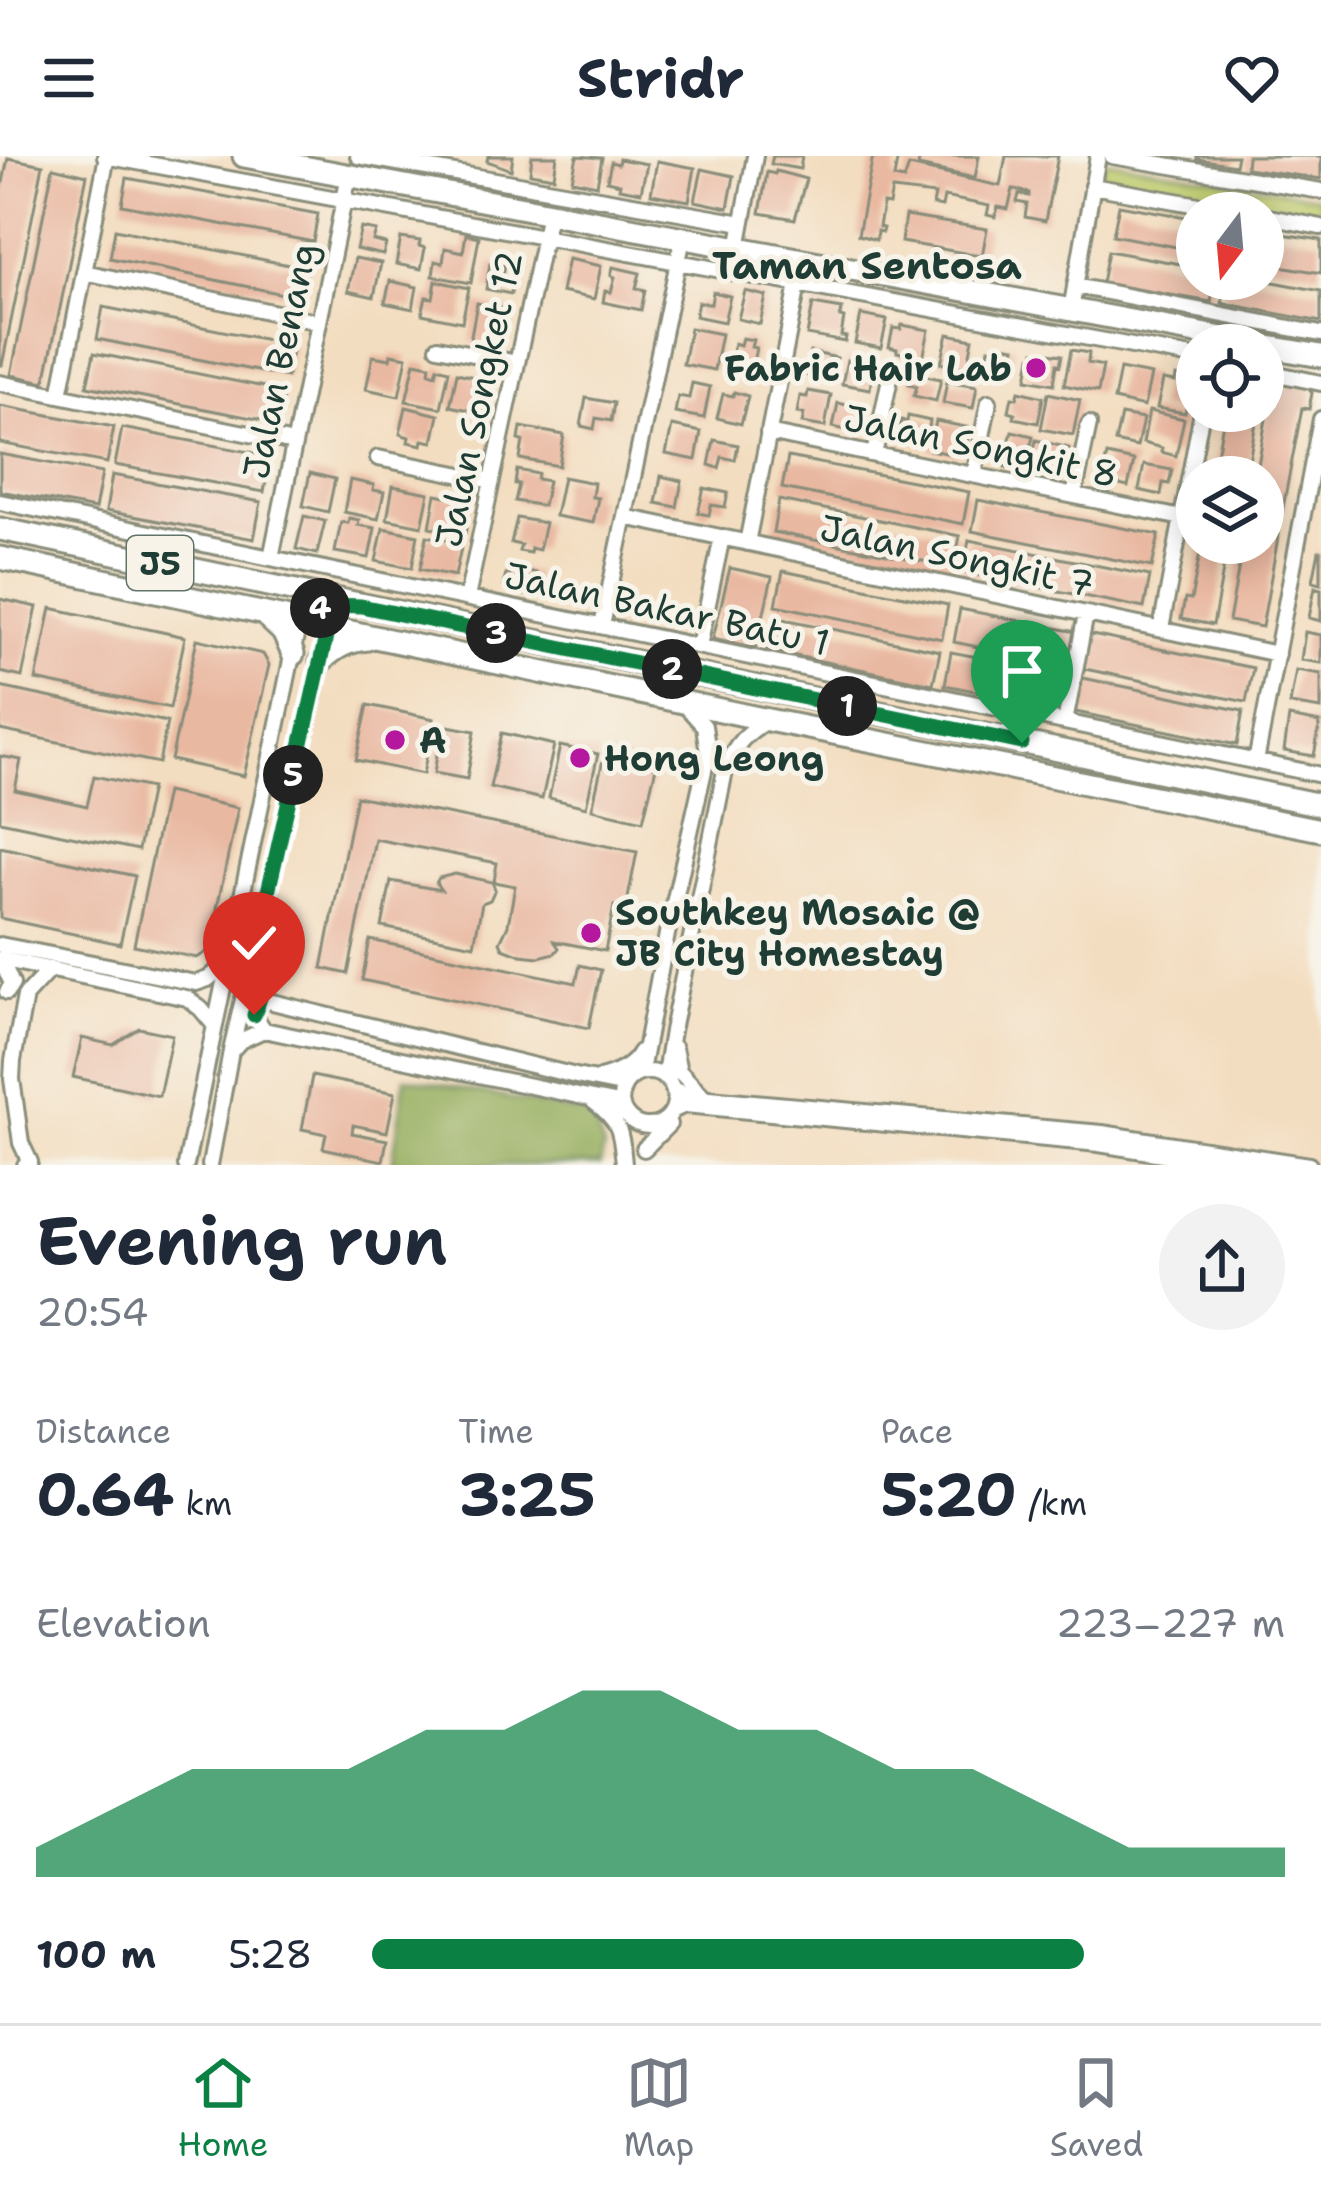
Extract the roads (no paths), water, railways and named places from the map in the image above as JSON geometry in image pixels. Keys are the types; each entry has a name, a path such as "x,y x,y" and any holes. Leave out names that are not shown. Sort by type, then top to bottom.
{"main road":[{"path":"244,156 415,170 549,213 1176,333"},
{"path":"1284,349 1321,356"},
{"name":"J5","path":"0,529 1321,805"},
{"name":"J5","path":"0,557 768,720 1321,830"},
{"path":"278,589 314,620 332,605 361,606"},
{"path":"263,614 283,632 293,654"},
{"path":"321,661 344,644 380,638"}],"street":[{"path":"60,395 107,156 1176,354"},
{"path":"738,248 755,156"},
{"path":"1071,310 1098,156"},
{"path":"1112,156 1321,191"},
{"name":"Jalan Benang","path":"271,558 354,166"},
{"path":"415,170 742,223"},
{"path":"1092,186 1176,201"},
{"name":"Jalan Songket 12","path":"467,598 549,213"},
{"path":"1284,220 1321,226"},
{"path":"602,626 683,238"},
{"path":"747,543 802,260"},
{"path":"84,272 319,322"},
{"path":"1075,286 1321,334"},
{"path":"438,347 517,363"},
{"path":"1284,375 1321,382"},
{"path":"874,455 890,378"},
{"path":"0,383 294,443"},
{"path":"974,476 989,402"},
{"path":"1256,762 1321,419"},
{"path":"1074,496 1089,424"},
{"name":"Jalan Songkit 8","path":"769,433 1176,517"},
{"path":"378,458 492,481"},
{"name":"Jalan Bakar Batu 1","path":"0,502 1321,775"},
{"path":"1304,512 1321,515"},
{"name":"Jalan Songkit 7","path":"625,517 1277,654"},
{"path":"699,646 722,537"},
{"path":"1161,629 1176,550"},
{"path":"1065,722 1085,614"},
{"path":"186,1165 293,654 314,620"},
{"path":"211,1165 231,1051 321,661 314,620"},
{"path":"624,1164 634,1129 621,1093 643,1061 708,753 704,726 681,701"},
{"path":"672,1111 675,1100 666,1068 726,766 735,744 768,720"},
{"path":"264,798 286,802"},
{"path":"0,945 196,983 217,973 230,959"},
{"path":"0,959 187,998 215,1027"},
{"path":"0,959 12,984 8,992"},
{"path":"25,1165 29,1162 21,1143 13,1061 25,996 50,969"},
{"path":"250,971 260,998 616,1084 655,1073 688,1096 708,1103 1100,1144 1232,1165"},
{"path":"260,998 254,1015 264,1030"},
{"path":"231,1051 240,1041 264,1030 613,1103 638,1124 656,1124"},
{"path":"672,1031 679,1071 708,1103"},
{"path":"595,1080 636,1060 647,1036"},
{"path":"588,1098 619,1126 624,1164"},
{"path":"644,1149 681,1116 708,1103"},
{"path":"640,1165 649,1131 656,1124 685,1105 708,1103 1102,1133 1309,1165"}],"place":[{"name":"Fabric Hair Lab","path":"1036,368"},
{"name":"A","path":"395,740"},
{"name":"Hong Leong","path":"580,758"},
{"name":"Southkey Mosaic @ JB City Homestay","path":"591,933"}],"district":[{"name":"Taman Sentosa","path":"867,265"}]}
